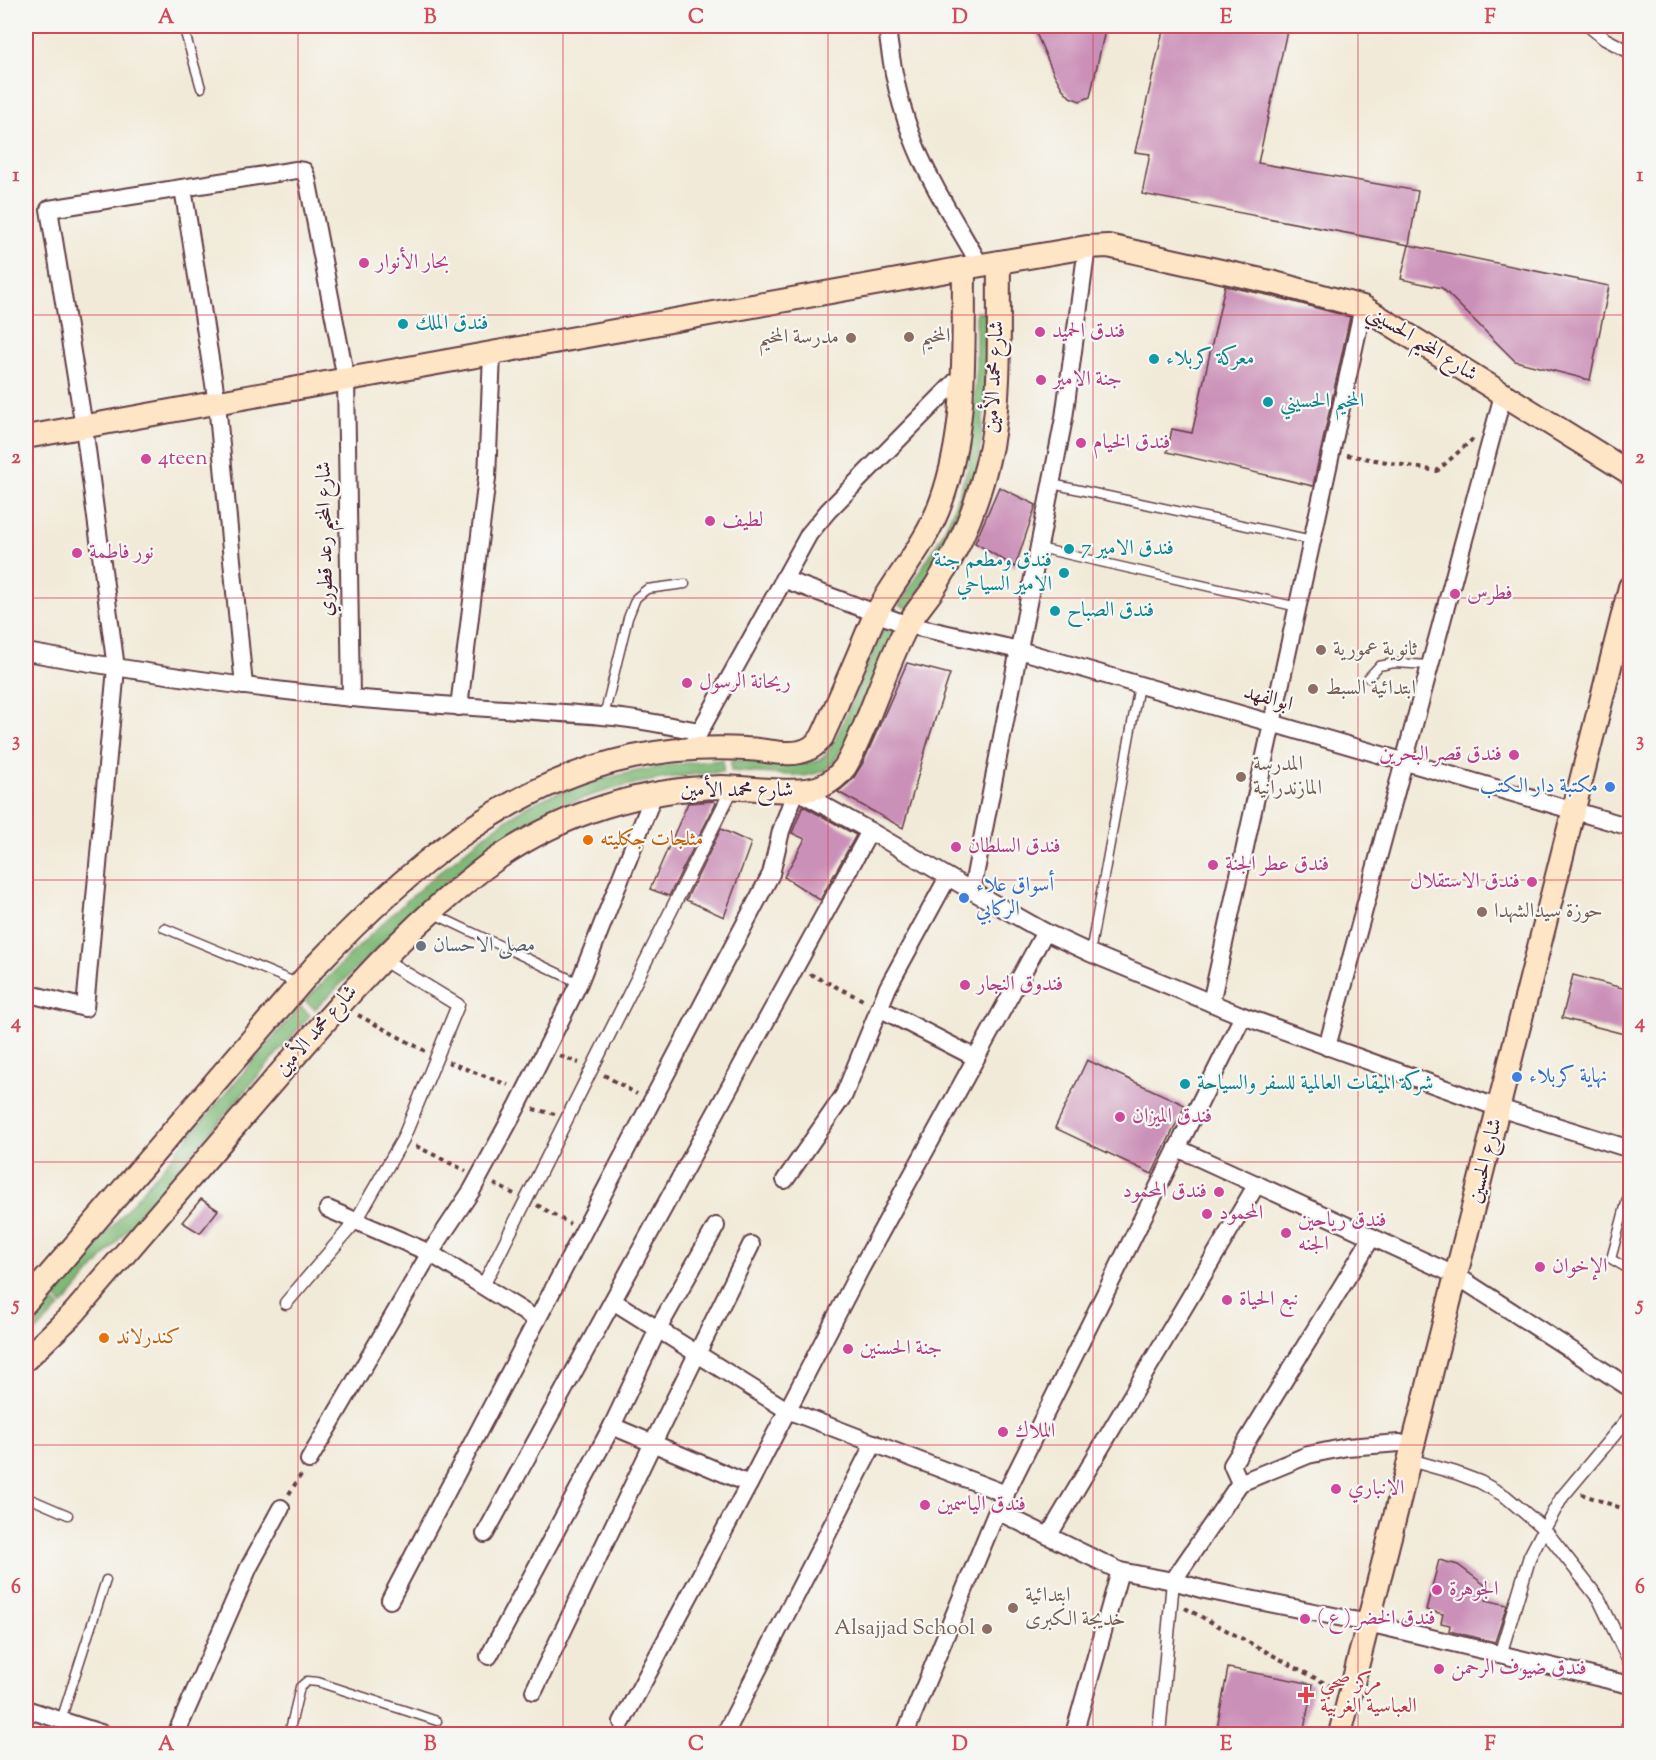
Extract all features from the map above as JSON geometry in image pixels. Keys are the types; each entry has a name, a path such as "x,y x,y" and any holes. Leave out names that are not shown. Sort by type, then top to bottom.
{"main road":[{"name":"شارع المخيم الحسيني","path":"26,437 981,265 1087,247 1108,246 1275,283 1363,307 1630,473"},
{"name":"شارع محمد الأمين","path":"26,1302 338,942 438,853 507,805 542,787 606,763 662,752 695,740 793,753 813,746 822,736 877,612 919,549 941,504 958,426 962,375 981,265"},
{"name":"شارع محمد الأمين","path":"26,1359 74,1313 339,1005 382,959 468,880 496,859 525,840 558,824 627,800 702,788 813,789 823,786 838,776 846,764 908,624 938,583 958,545 970,519 985,471 993,434 997,397 981,265"},
{"name":"شارع الحسين","path":"1340,1734 1368,1623 1405,1451 1456,1275 1630,587"}],"street":[{"path":"887,26 896,82 917,149 929,175 981,265"},
{"path":"1588,26 1605,39 1630,52"},
{"name":"شارع المخيم رعد قطوري","path":"183,188 296,170 304,171 308,178 346,380 351,698"},
{"path":"26,993 85,1008 116,668 84,427 49,209 183,188 217,403 244,686"},
{"path":"972,891 1064,418 1087,247"},
{"path":"1211,1003 1363,307"},
{"path":"459,707 486,478 492,353"},
{"path":"26,652 116,668 351,698 604,716 695,740 809,534 828,511 962,375"},
{"path":"1327,1047 1503,395"},
{"path":"783,579 908,624"},
{"name":"ابوالفهد","path":"908,624 1019,650 1630,827"},
{"path":"483,1286 733,787"},
{"path":"390,1600 771,874 781,831 796,790 1045,932 1090,952 1243,1016 1327,1047 1499,1108 1630,1149"},
{"path":"309,1461 430,1253 472,1190 518,1105 579,984 654,794"},
{"path":"485,1534 870,831"},
{"path":"785,1180 844,1095 888,987 948,877"},
{"path":"622,1722 860,1270 1045,932"},
{"path":"286,1303 356,1221 403,1139 458,1005 382,959"},
{"path":"879,1008 976,1058"},
{"path":"905,1734 997,1512 1243,1016"},
{"path":"1177,1148 1456,1275 1630,1388"},
{"path":"1049,1535 1257,1184"},
{"path":"328,1209 430,1253 537,1320"},
{"path":"489,1656 612,1426 658,1329 716,1226"},
{"path":"1240,1483 1232,1465 1372,1237"},
{"path":"534,1691 751,1245"},
{"path":"613,1302 788,1410 1006,1494"},
{"path":"1500,1654 1530,1556 1544,1529 1562,1497 1630,1416"},
{"path":"612,1426 749,1484"},
{"path":"725,1734 874,1443"},
{"path":"1159,1734 1173,1581 1240,1483 1308,1455 1347,1447 1405,1451 1480,1482 1505,1496 1544,1529 1599,1599 1630,1663"},
{"path":"176,1734 249,1567 281,1508"},
{"path":"997,1512 1120,1571 1368,1623 1630,1685"},
{"path":"1074,1734 1120,1571"},
{"path":"26,1709 104,1734"},
{"path":"1628,1734 1630,1727"}],"lane":[{"path":"183,26 201,88"},
{"path":"1052,484 1312,540"},
{"path":"1039,548 1298,607"},
{"path":"604,716 628,618 636,598 647,589 685,584"},
{"path":"1368,678 1379,666 1394,663 1430,665"},
{"path":"1090,952 1139,685"},
{"path":"431,913 579,984"},
{"path":"164,928 300,984"},
{"path":"1630,1188 1611,1259 1630,1270"},
{"path":"26,1497 68,1515"},
{"path":"61,1720 106,1580"},
{"path":"289,1734 300,1687 308,1681 318,1682 437,1721"}],"path":[{"path":"1332,452 1437,471 1496,420"},
{"path":"795,967 879,1008"},
{"path":"518,1105 569,1117"},
{"path":"281,1508 309,1461"},
{"path":"1569,1490 1630,1511"},
{"path":"1172,1600 1350,1696"}],"green space":[{"path":"976,312 986,313 985,398 978,470 950,541 909,609 899,605 941,537 968,468 976,376"},
{"path":"885,625 895,629 847,739 834,762 825,771 805,776 731,771 731,760 807,763 824,757 835,740"},
{"path":"723,760 723,772 666,778 609,790 554,809 528,822 492,844 462,869 315,1009 305,1001 415,893 485,835 529,806 566,790 624,774 657,767"},
{"path":"300,1006 310,1015 63,1305 53,1296"},
{"path":"50,1298 60,1307 26,1342 26,1322"}],"building":[{"path":"1033,26 1106,26 1090,97 1080,101 1070,97 1062,88"},
{"path":"1164,26 1288,26 1258,163 1418,191 1409,245 1142,194 1150,154 1135,152"},
{"path":"1409,245 1609,286 1590,380 1515,361 1442,288 1401,279"},
{"name":"المخيم الحسيني","path":"1225,286 1350,317 1313,486 1167,452 1172,429 1192,433"},
{"path":"999,487 1036,505 1015,567 975,543"},
{"path":"907,663 950,674 903,828 838,792 853,779 863,763"},
{"path":"713,801 716,803 669,896 650,889 688,803"},
{"path":"803,806 856,835 820,900 784,877 805,839 792,833"},
{"path":"721,829 751,843 724,917 686,900"},
{"path":"1573,975 1630,990 1630,1009 1624,1034 1562,1018"},
{"name":"فندق الميزان","path":"1087,1060 1185,1105 1152,1174 1055,1128"},
{"path":"201,1199 218,1210 200,1233 182,1222"},
{"path":"1439,1560 1458,1565 1489,1588 1486,1600 1507,1605 1495,1642 1449,1631 1450,1625 1441,1623 1443,1614 1426,1610"},
{"path":"1228,1668 1313,1684 1303,1734 1216,1734"}],"place":[{"name":"بحار الأنوار","path":"364,263"},
{"name":"فندق الملك","path":"403,324"},
{"name":"فندق الحميد","path":"1040,332"},
{"name":"المخيم","path":"909,337"},
{"name":"مدرسة المخيم","path":"851,338"},
{"name":"معركة كربلاء","path":"1154,359"},
{"name":"جنة الامير","path":"1041,380"},
{"name":"المخيم الحسيني","path":"1268,402"},
{"name":"فندق الخيام","path":"1081,443"},
{"name":"4teen","path":"146,459"},
{"name":"لطيف","path":"710,521"},
{"name":"فندق الامير 7","path":"1069,549"},
{"name":"نور فاطمة","path":"77,553"},
{"name":"فندق ومطعم جنة الامير السياحي","path":"1064,573"},
{"name":"فطرس","path":"1455,594"},
{"name":"فندق الصباح","path":"1055,611"},
{"name":"ثانوية عمورية","path":"1321,650"},
{"name":"ريحانة الرسول","path":"687,683"},
{"name":"ابتدائية السبط","path":"1313,689"},
{"name":"فندق قصر البحرين","path":"1514,755"},
{"name":"المدرسة المازندرانية","path":"1241,777"},
{"name":"مكتبة دار الكتب","path":"1610,787"},
{"name":"مثلجات جكليته","path":"588,840"},
{"name":"فندق السلطان","path":"956,847"},
{"name":"فندق عطر الجنة","path":"1213,865"},
{"name":"فندق الاستقلال","path":"1532,882"},
{"name":"أسواق علاء الركابي","path":"964,898"},
{"name":"حوزة سيدالشهدا","path":"1482,912"},
{"name":"مصلى الاحسان","path":"421,946"},
{"name":"فندوق النجار","path":"965,985"},
{"name":"نهاية كربلاء","path":"1517,1077"},
{"name":"شركة الميقات العالمية للسفر والسياحة","path":"1185,1084"},
{"name":"فندق الميزان","path":"1120,1117"},
{"name":"فندق المحمود","path":"1219,1192"},
{"name":"المحمود","path":"1207,1214"},
{"name":"فندق رياحين الجنه","path":"1286,1233"},
{"name":"الإخوان","path":"1540,1267"},
{"name":"نبع الحياة","path":"1227,1300"},
{"name":"كندرلاند","path":"104,1338"},
{"name":"جنة الحسنين","path":"848,1349"},
{"name":"الملاك","path":"1003,1432"},
{"name":"الانباري","path":"1336,1489"},
{"name":"فندق الياسمين","path":"925,1505"},
{"name":"الجوهرة","path":"1437,1590"},
{"name":"ابتدائية خديجة الكبرى","path":"1013,1608"},
{"name":"فندق الخضر ( ع )","path":"1305,1619"},
{"name":"Alsajjad School","path":"987,1629"},
{"name":"فندق ضيوف الرحمن","path":"1439,1669"},
{"name":"مركز صحي العباسية الغربية","path":"1306,1695"}]}
